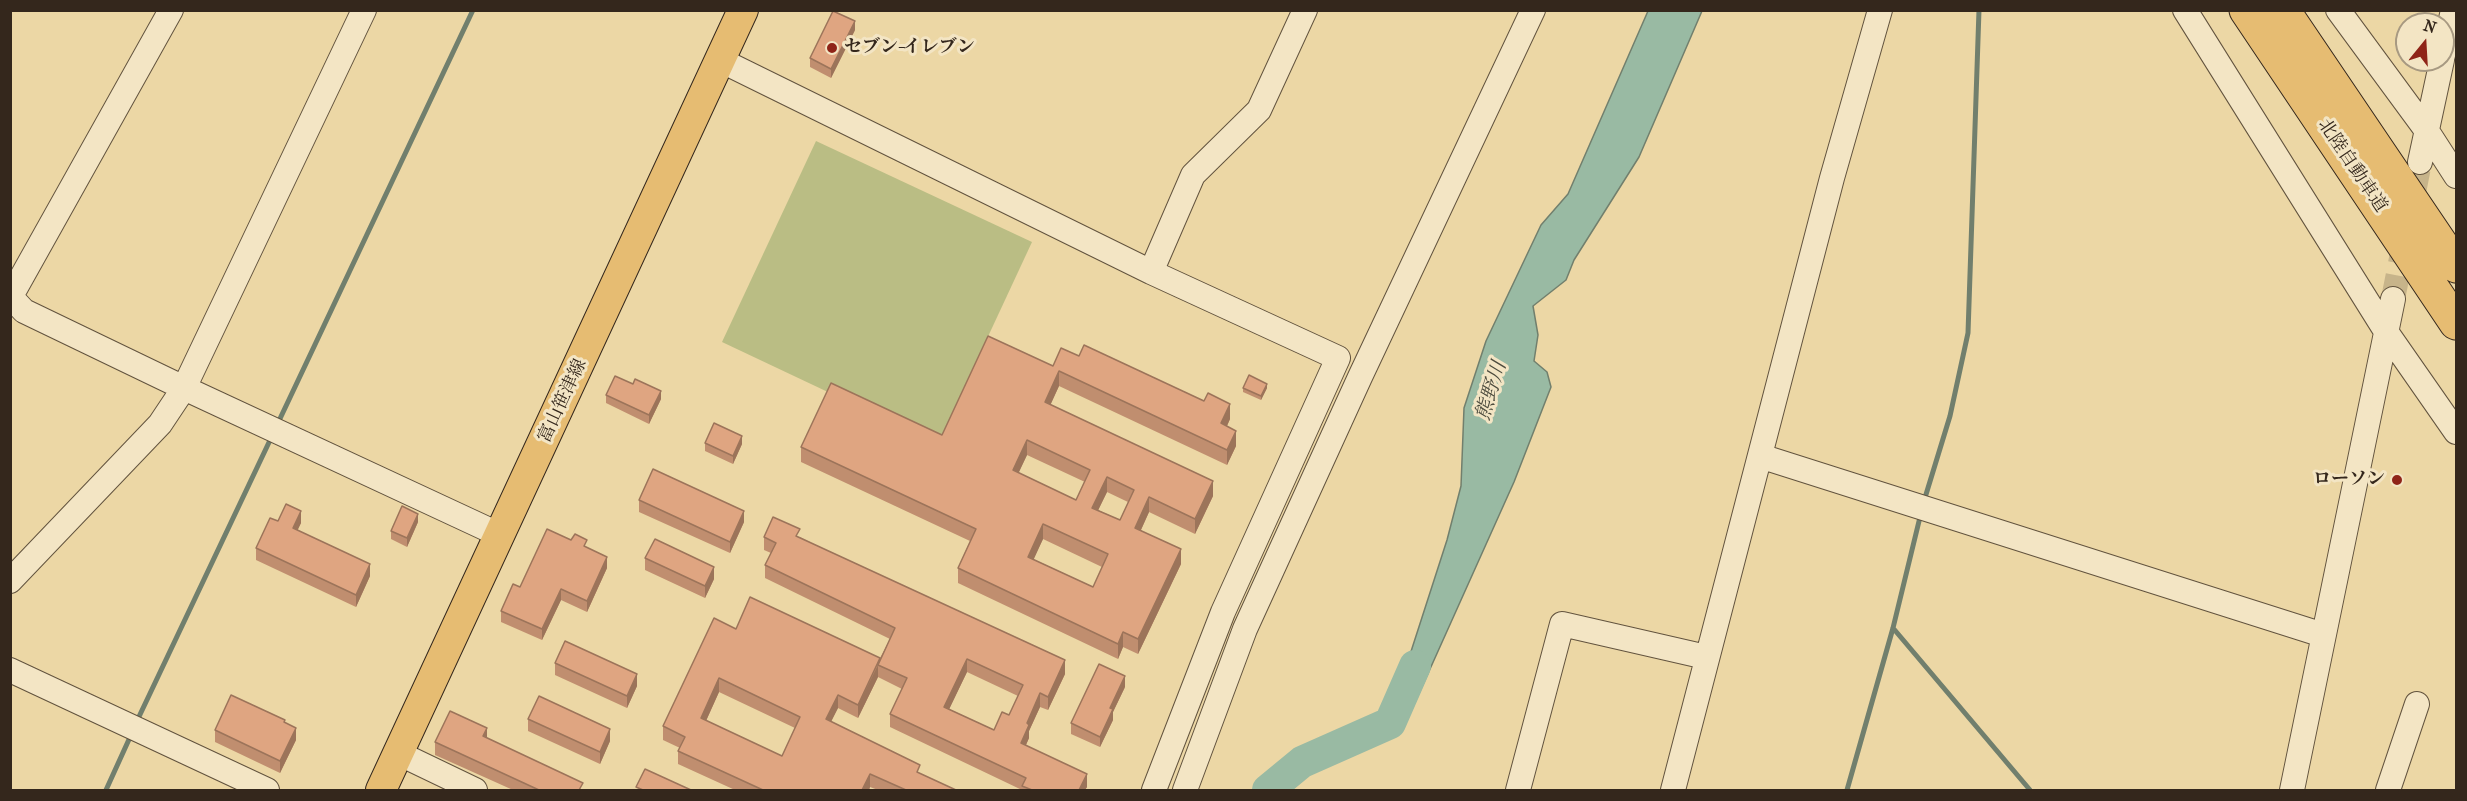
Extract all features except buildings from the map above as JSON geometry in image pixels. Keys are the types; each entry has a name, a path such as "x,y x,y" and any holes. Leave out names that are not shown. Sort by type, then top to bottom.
{"highway":[{"name":"北陸自動車道","path":"2246,10 2457,323"},
{"name":"北陸自動車道","path":"2283,10 2457,266"},
{"path":"2310,104 2354,184 2457,341"}],"main road":[{"name":"富山笹津線","path":"381,790 743,10"}],"street":[{"path":"171,10 11,297 24,310 184,388 500,535"},
{"path":"10,581 160,424 184,388 364,10"},
{"path":"1151,272 1194,175 1259,110 1305,10"},
{"path":"1185,790 1245,629 1360,377 1533,10"},
{"path":"1673,790 1850,112 1880,10"},
{"path":"2185,10 2387,333 2457,432"},
{"path":"2338,10 2427,131 2457,176"},
{"path":"720,60 1151,272 1338,358 1223,612 1154,790"},
{"path":"2420,162 2441,72"},
{"path":"2292,790 2393,299"},
{"path":"1760,456 2323,635"},
{"path":"1518,790 1562,624 1706,657"},
{"path":"10,670 267,790"},
{"path":"2388,790 2417,704"},
{"path":"398,753 475,790"}],"green space":[{"path":"816,141 1032,242 938,444 722,342"}],"water":[{"path":"1648,11 1702,11 1639,157 1574,260 1566,280 1533,306 1538,335 1534,361 1547,372 1551,387 1514,482 1408,718 1395,701 1447,540 1461,486 1464,408 1486,341 1541,225 1568,194"}],"waterway":[{"path":"277,425 473,10"},
{"path":"1924,501 1950,416 1968,333 1979,10"},
{"path":"136,723 272,436"},
{"path":"1847,790 1893,628 1921,513"},
{"path":"1893,628 2030,790"},
{"name":"熊野川","path":"1268,790 1302,762 1390,723 1415,666"},
{"path":"106,790 131,735"}],"tunnel":[{"path":"2393,299 2420,162"}],"place":[{"name":"セブン-イレブン","path":"832,48"},
{"name":"ローソン","path":"2397,480"}]}
